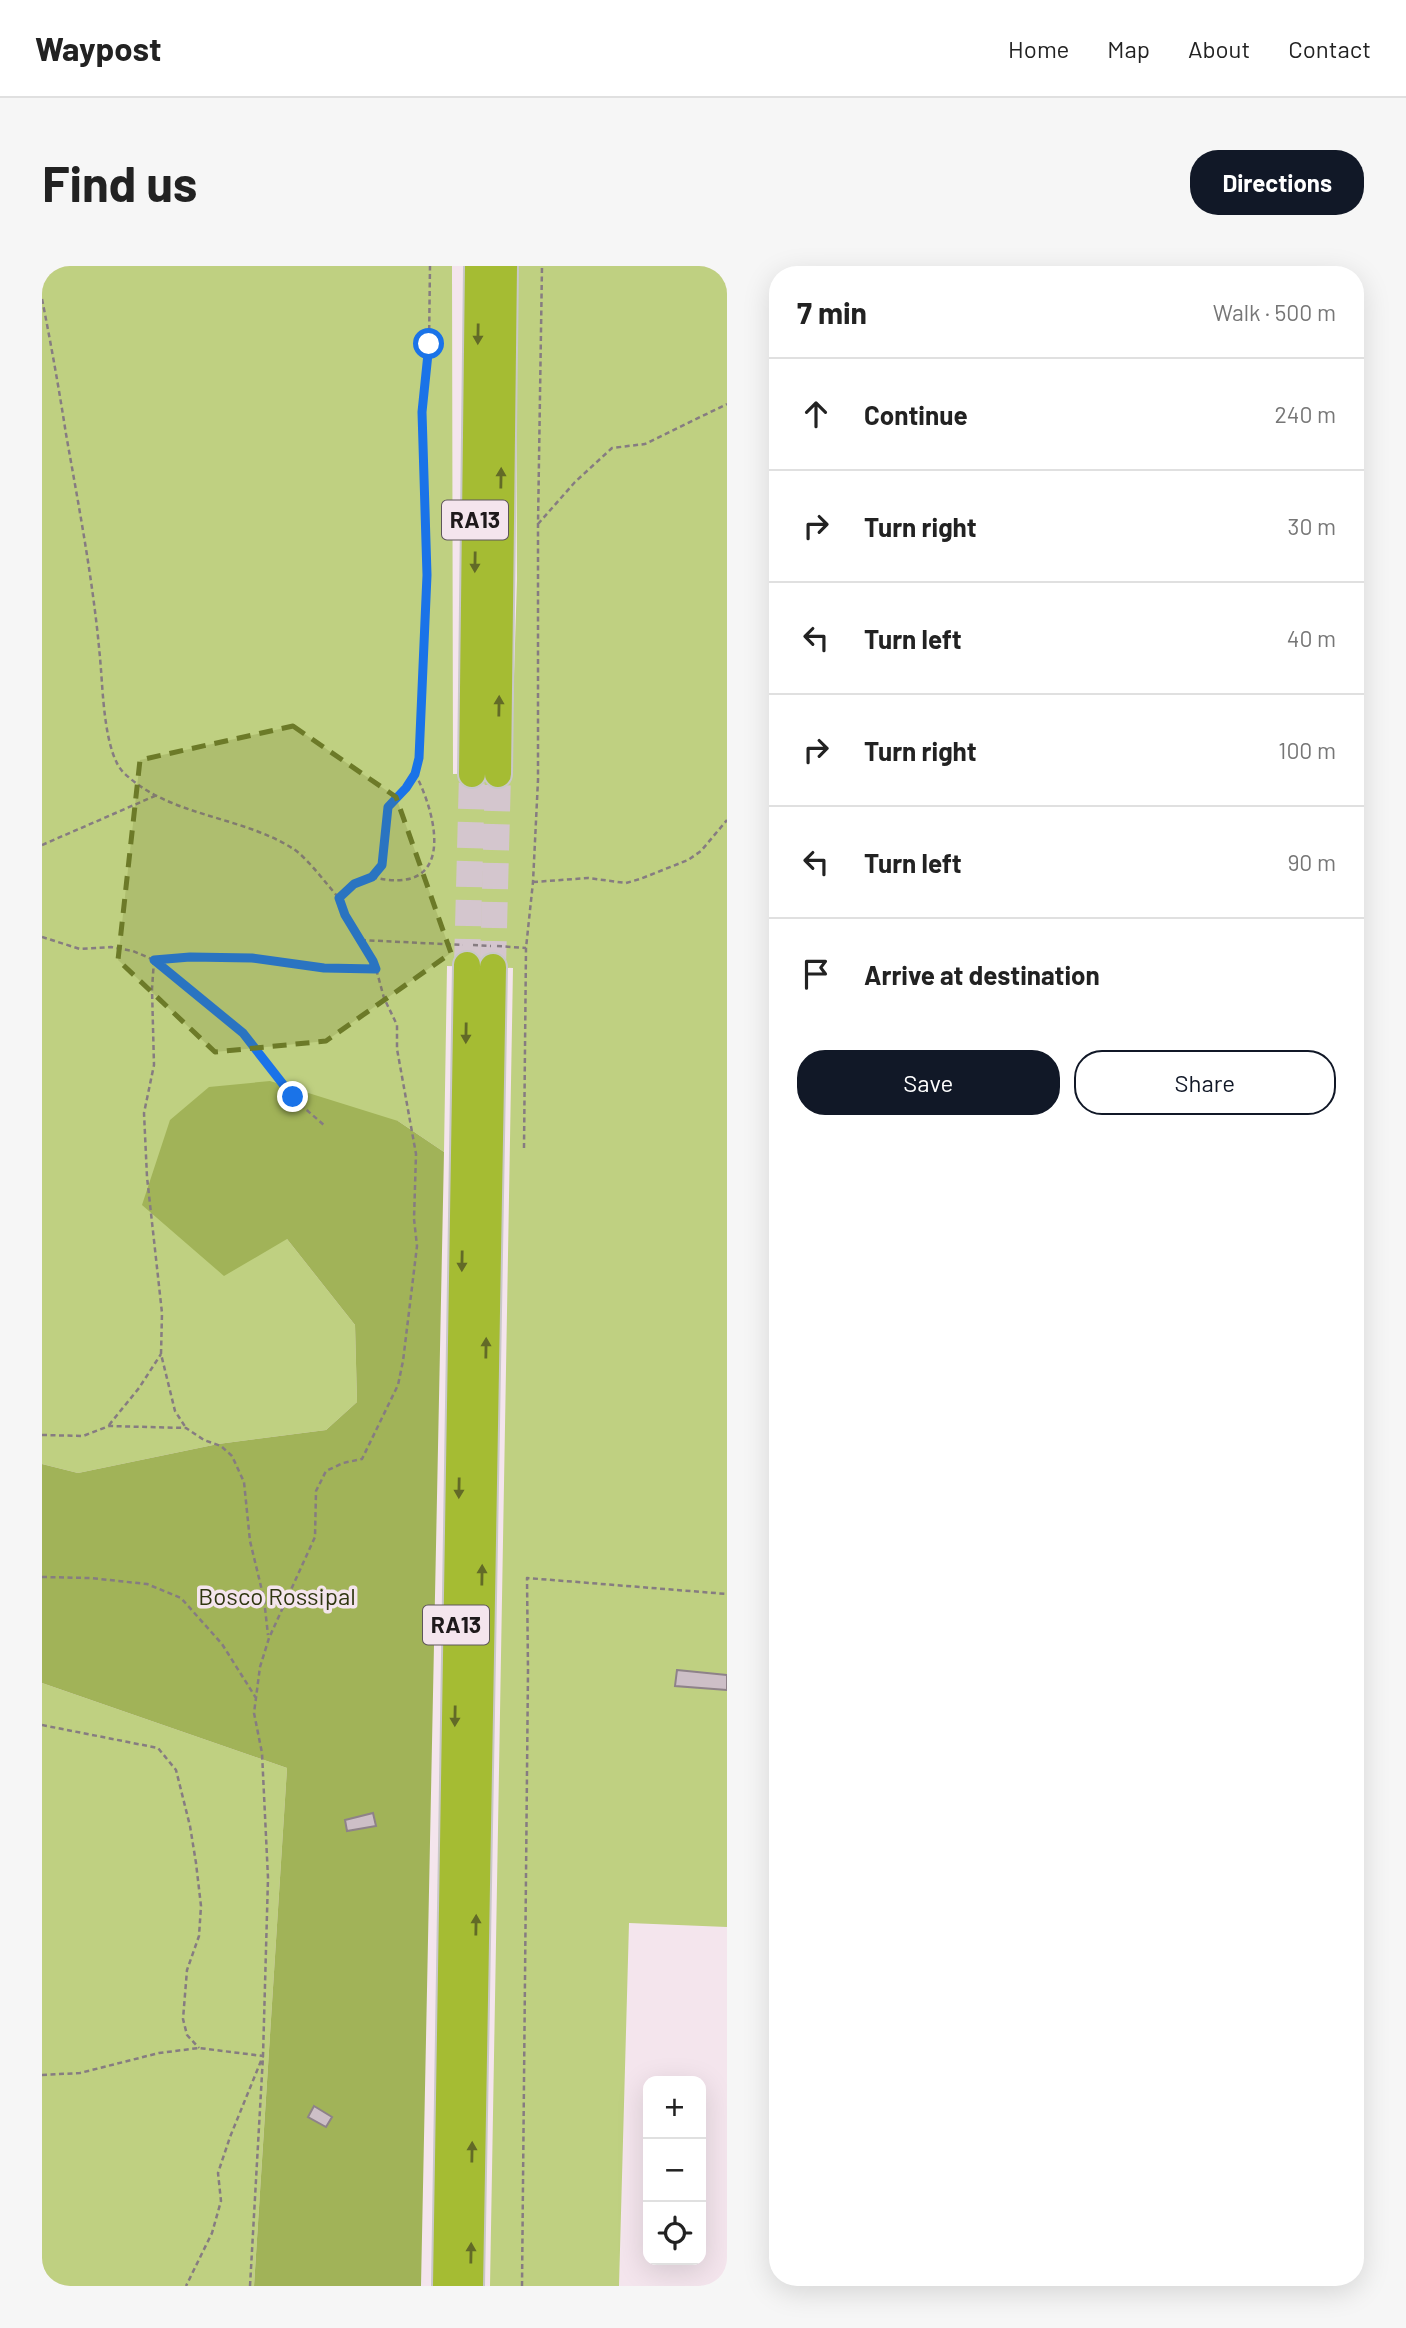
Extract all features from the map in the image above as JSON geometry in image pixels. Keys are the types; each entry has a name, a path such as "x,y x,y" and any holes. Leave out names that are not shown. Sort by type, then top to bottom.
{"highway":[{"name":"RA13","path":"478,266 485,774 504,266"},
{"name":"RA13","path":"446,2286 480,966 470,2286"}],"path":[{"path":"339,898 354,884 372,877 382,865 388,807 415,774 422,733 427,575 422,412 429,344 430,266"},
{"path":"524,1148 526,948 533,882 538,780 542,266"},
{"path":"42,299 55,361 94,596 105,722 121,771 179,806 272,836 295,849 339,898 345,915 373,961 384,998 397,1025 397,1049 415,1154 414,1219 417,1246 398,1385 362,1460 326,1471 316,1491 315,1537 269,1638 260,1667 254,1713 262,1753 268,1878 263,2056 250,2286"},
{"path":"538,524 575,482 612,448 645,444 727,404"},
{"path":"372,877 404,881 419,877 429,866 434,849 432,822 426,796 415,774"},
{"path":"42,845 157,795"},
{"path":"533,882 588,878 626,883 640,879 688,860 701,851 727,820"},
{"path":"42,937 80,949 111,947 133,951 154,960 243,1033 293,1097 325,1126"},
{"path":"361,940 526,948"},
{"path":"154,960 190,957 252,958 324,968 376,969"},
{"path":"154,960 154,1065 144,1113 147,1177 162,1313 161,1354 175,1411 186,1428 204,1440 221,1446 232,1456 244,1482 250,1541 264,1599 269,1638"},
{"path":"109,1426 161,1354"},
{"path":"42,1435 83,1436 109,1426 186,1428"},
{"path":"42,1577 90,1578 147,1584 181,1598 222,1644 256,1698"},
{"path":"522,2286 527,1578 727,1594"},
{"path":"42,1725 158,1748 176,1770 190,1826 201,1906 199,1936 187,1970 183,2019 187,2035 199,2048"},
{"path":"42,2075 80,2073 159,2053 199,2048 263,2056"},
{"path":"186,2286 212,2233 221,2202 218,2173 263,2056"}],"highlighted area":[{"path":"293,726 396,797 451,953 326,1041 215,1052 118,960 140,760"}],"green space":[{"path":"42,266 452,266 453,774 511,773 517,579 516,266 727,266 727,1927 629,1923 619,2286 490,2286 513,968 447,966 444,1152 398,1121 287,1239 355,1325 357,1402 326,1430 218,1444 78,1473 42,1464"},
{"name":"Bosco Rossipal","path":"270,1081 398,1121 444,1152 421,2286 254,2286 287,1768 42,1683 42,1464 78,1473 218,1444 326,1430 357,1402 355,1325 287,1239 224,1276 142,1205 170,1120 209,1087"},
{"path":"42,1683 287,1768 254,2286 42,2286"}],"building":[{"path":"677,1670 727,1675 727,1690 675,1686"},
{"path":"373,1813 376,1826 347,1831 345,1820"},
{"path":"314,2106 332,2117 326,2127 308,2117"}],"tunnel":[{"path":"467,965 472,774"},
{"path":"493,967 498,774"}],"route":[{"path":"293,1097 243,1033 154,960 190,957 252,958 324,968 376,969 345,915 339,898 354,884 372,877 382,865 388,807 415,774 419,758 427,575 422,412 429,344"}]}
